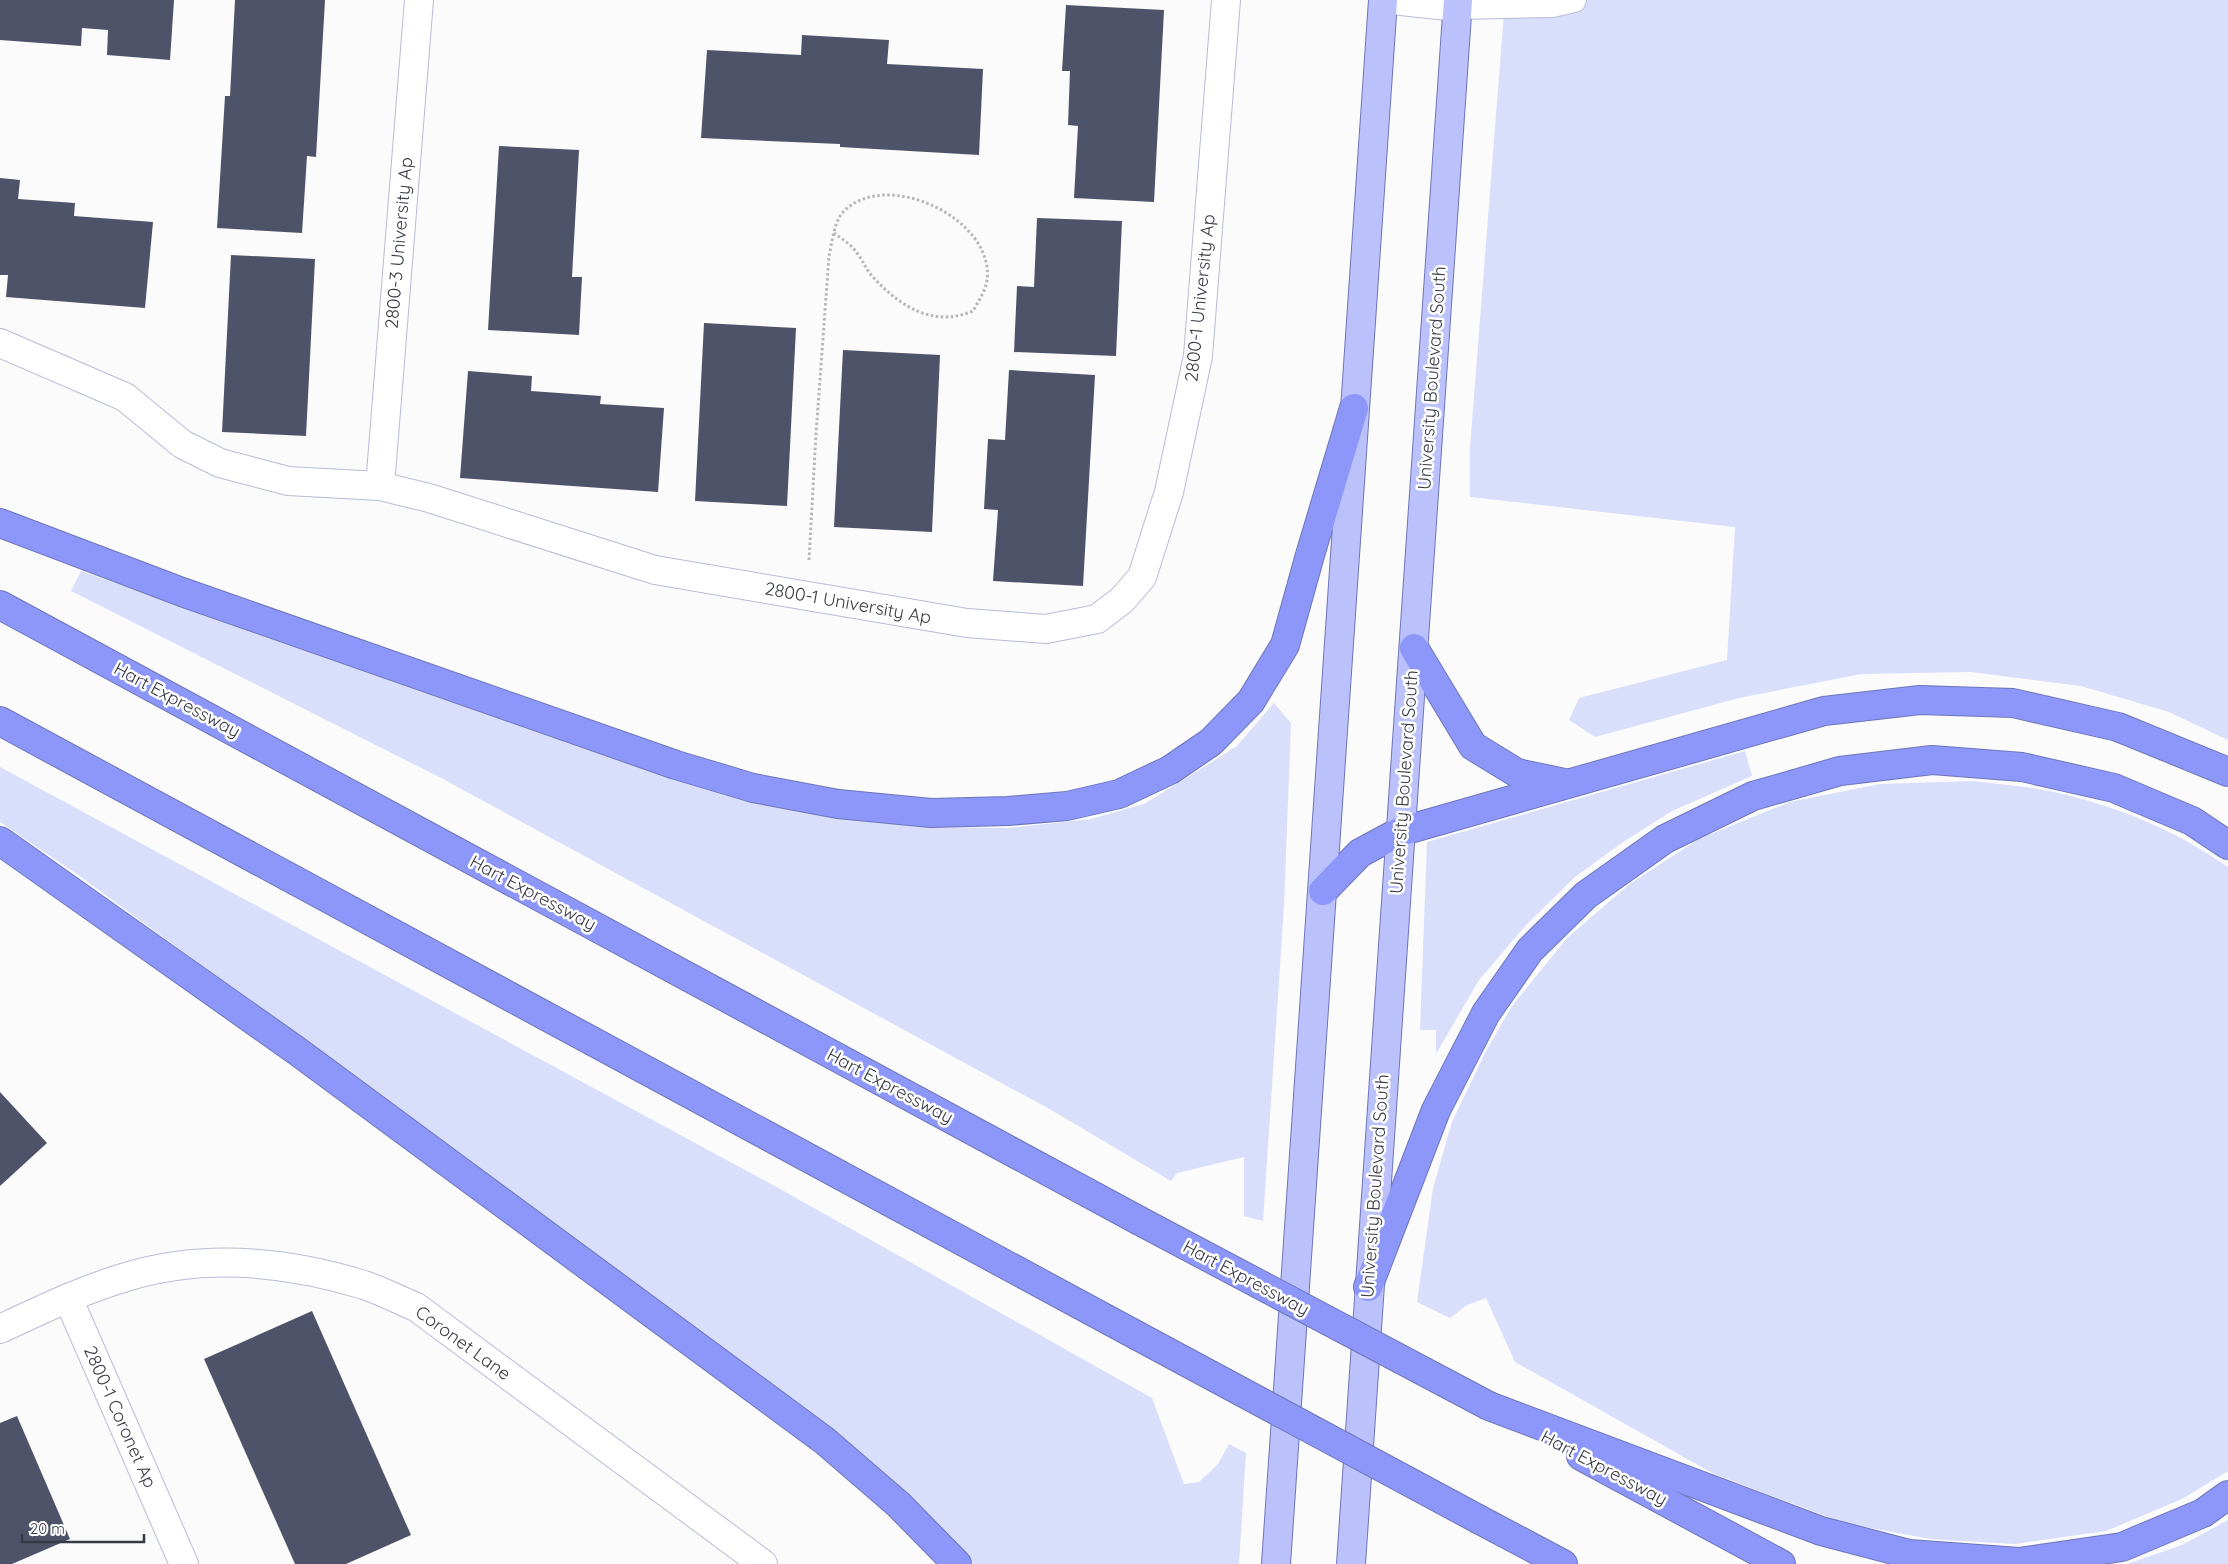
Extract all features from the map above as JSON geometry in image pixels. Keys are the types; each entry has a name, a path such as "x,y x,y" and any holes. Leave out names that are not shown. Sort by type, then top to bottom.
{"highway":[{"path":"0,523 201,599 676,764 753,788 838,804 931,813 1008,811 1067,806 1119,794 1170,770 1211,742 1251,701 1286,645 1310,555 1354,408"},
{"name":"Hart Expressway","path":"0,605 1138,1220 1489,1406 1781,1564"},
{"path":"1414,648 1473,746 1518,773 1568,784"},
{"path":"1323,891 1360,853 1399,832 1824,711 1920,700 2013,704 2108,725 2228,772"},
{"path":"0,722 1563,1564"},
{"path":"1368,1287 1436,1110 1486,1013 1530,950 1586,895 1665,839 1753,796 1840,771 1932,760 2022,767 2114,788 2192,821 2228,845"},
{"path":"0,841 297,1051 825,1441 898,1504 958,1564"},
{"path":"1489,1406 1821,1531 1909,1554 2019,1562 2122,1547 2204,1513 2228,1495"}],"main road":[{"path":"1276,1564 1383,0"},
{"name":"University Boulevard South","path":"1350,1564 1399,832 1414,648 1458,3"}],"street":[{"name":"2800-3 University Ap","path":"380,486 419,0"},
{"name":"2800-1 University Ap","path":"0,343 125,397 182,444 220,463 288,481 380,486 429,498 655,570 806,596 967,623 1046,629 1097,619 1122,600 1142,577 1170,492 1198,356 1226,0"},
{"path":"1392,0 1458,3"},
{"name":"Coronet Lane","path":"0,1329 68,1298 126,1277 174,1265 209,1262 265,1263 300,1269 365,1286 416,1307 764,1564"},
{"name":"2800-1 Coronet Ap","path":"68,1298 184,1564"}],"lane":[{"path":"1458,3 1552,4 1574,0"}],"path":[{"path":"806,596 829,256 834,233 842,214 857,201 879,195 904,195 928,203 962,223 976,241 985,258 988,281 973,311 962,316 944,319 920,313 896,298 872,275 856,252 834,233"}],"shaded area":[{"path":"1505,0 2228,0 2228,740 2169,712 2081,686 1971,672 1861,674 1739,698 1595,737 1569,720 1579,698 1727,660 1735,527 1470,497 1470,447"},
{"path":"81,571 655,773 737,799 818,815 918,827 1008,828 1091,819 1144,804 1237,746 1274,703 1291,723 1284,906 1263,1221 1244,1216 1244,1157 1177,1173 1171,1181 1053,1111 443,779 71,591"},
{"path":"1745,751 1752,776 1672,811 1623,842 1575,877 1526,925 1479,980 1436,1054 1436,1030 1420,1030 1427,842"},
{"path":"0,767 773,1185 1152,1398 1184,1484 1199,1482 1218,1464 1229,1444 1246,1453 1239,1564 973,1564 908,1494 838,1433 81,877 0,822"},
{"path":"1973,781 2021,786 2073,796 2097,803 2165,830 2187,841 2228,867 2228,1471 2182,1499 2106,1531 2015,1544 1930,1539 1844,1523 1714,1474 1515,1362 1486,1298 1467,1305 1450,1318 1417,1302 1433,1188 1452,1122 1486,1051 1512,1006 1567,938 1631,883 1699,839 1790,802 1880,784"},
{"path":"2228,1520 2228,1564 2127,1564 2182,1545"}],"building":[{"path":"0,0 174,0 170,60 107,55 108,30 82,28 81,46 0,40"},
{"path":"235,0 325,0 316,157 307,156 302,233 217,228 225,96 230,96"},
{"path":"1066,5 1164,10 1154,202 1074,198 1078,126 1068,125 1070,71 1062,71"},
{"path":"802,35 889,40 887,64 983,69 979,155 840,147 840,144 701,138 707,50 801,55"},
{"path":"499,146 579,150 572,277 582,277 579,335 488,330"},
{"path":"0,178 20,180 18,199 75,203 74,216 153,222 145,308 6,297 8,275 0,275"},
{"path":"1037,218 1122,221 1116,356 1014,352 1017,286 1034,287"},
{"path":"231,255 315,259 306,436 222,432"},
{"path":"704,323 796,328 787,506 695,501"},
{"path":"843,350 940,355 932,532 834,527"},
{"path":"1009,370 1095,375 1083,586 993,581 998,510 984,509 988,439 1005,440"},
{"path":"468,371 532,376 531,391 601,396 600,404 664,408 658,492 460,478"},
{"path":"0,1092 47,1143 0,1186"},
{"path":"312,1311 411,1535 346,1564 295,1564 204,1359"},
{"path":"17,1416 70,1539 12,1564 0,1564 0,1423"}]}
